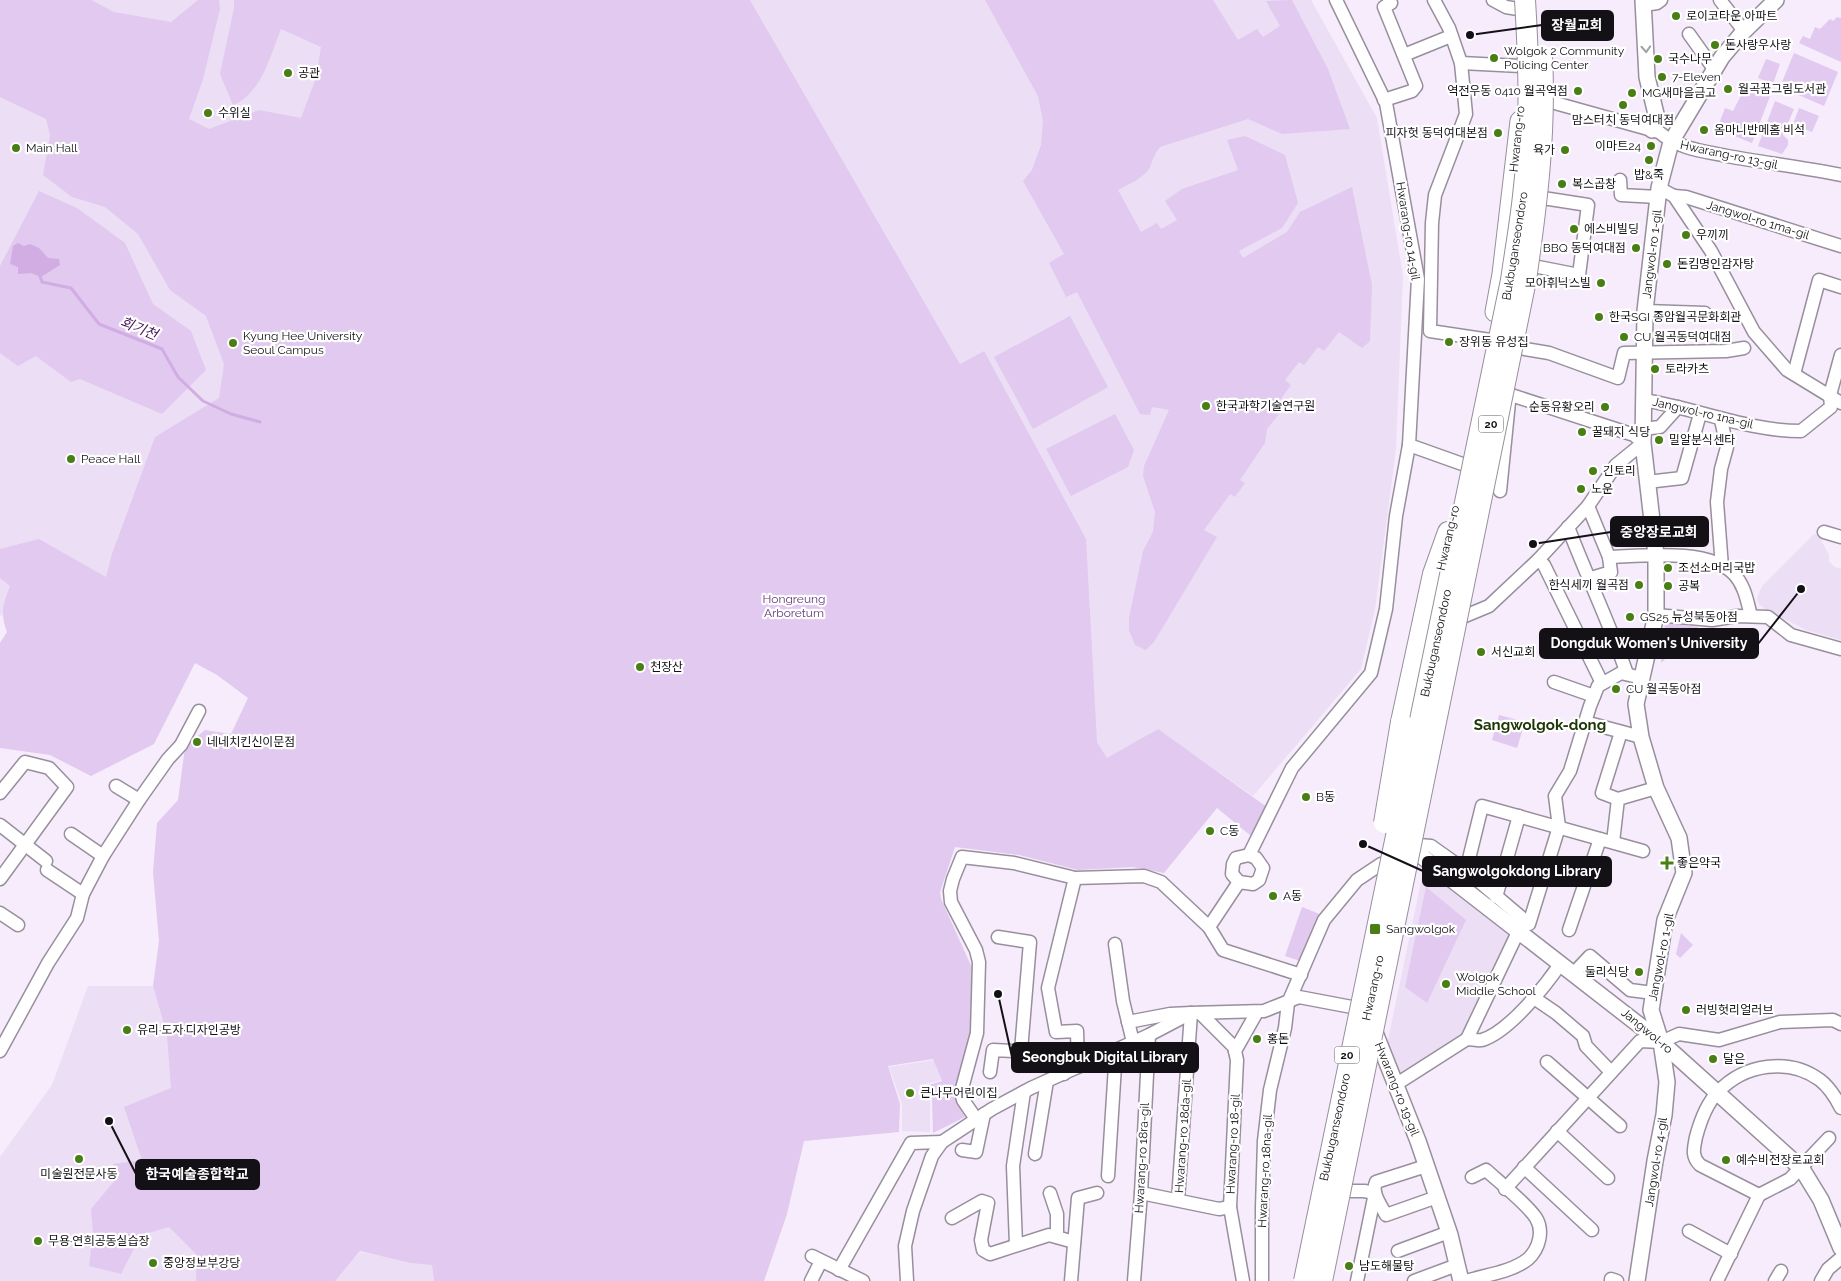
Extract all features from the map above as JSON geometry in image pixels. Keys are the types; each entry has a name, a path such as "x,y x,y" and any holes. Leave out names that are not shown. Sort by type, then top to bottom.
{"highway":[{"name":"Bukbuganseondoro","path":"1322,1281 1526,280 1541,175 1544,106 1538,0"},
{"name":"Bukbuganseondoro","path":"1304,1281 1511,280 1523,195 1529,107 1529,66 1523,2"},
{"path":"1346,1169 1366,1104 1417,872 1471,588 1492,494 1504,387"},
{"path":"1334,1131 1330,1102 1401,722 1433,574 1448,532"}],"main road":[{"name":"Hwarang-ro","path":"1298,1281 1362,1010 1406,844 1448,623 1504,387 1499,342 1502,274 1520,125 1523,2"},
{"name":"Hwarang-ro","path":"1315,1281 1333,1191 1362,1010 1381,864 1448,532 1522,264 1530,196 1535,97 1523,2"}],"street":[{"name":"Hwarang-ro 14-gil","path":"1249,855 1292,768 1370,673 1386,609 1396,516 1410,445 1418,279 1384,100 1336,0"},
{"path":"1384,100 1412,91 1416,86 1384,7 1391,3 1389,0"},
{"path":"1434,0 1461,63 1466,114 1436,195 1432,231 1430,331 1499,342 1549,353 1618,378 1624,352 1726,351 1744,348"},
{"path":"1493,0 1506,7 1523,2"},
{"path":"1652,130 1656,114 1647,77 1643,3 1657,3 1661,0"},
{"path":"1720,0 1744,31"},
{"name":"Jangwol-ro 1-gil","path":"1661,1042 1651,1010 1665,920 1684,874 1679,838 1656,788 1641,737 1634,676 1650,643 1656,615 1656,555 1643,436 1645,311 1659,192 1671,142 1714,69 1744,31 1771,2"},
{"path":"1689,34 1714,69"},
{"path":"1404,55 1451,36"},
{"path":"1461,63 1521,66"},
{"name":"Hwarang-ro 13-gil","path":"1535,97 1659,132 1671,142 1686,148 1841,175"},
{"name":"Jangwol-ro 1-gil","path":"1620,180 1621,195 1659,192"},
{"name":"Jangwol-ro 1ma-gil","path":"1659,192 1686,197 1841,246"},
{"path":"1522,264 1578,274 1588,205 1530,196"},
{"name":"Jangwol-ro 1ma-gil","path":"1674,196 1711,251 1754,332 1787,370 1841,402"},
{"path":"1415,264 1432,231"},
{"path":"1794,374 1819,280 1841,287"},
{"name":"Jangwol-ro 1-gil","path":"1645,311 1705,313"},
{"path":"1830,395 1841,354"},
{"path":"1500,491 1504,387 1634,435 1643,436"},
{"name":"Jangwol-ro 1na-gil","path":"1643,400 1678,407 1721,420 1801,431 1831,407 1830,395"},
{"path":"1448,623 1489,606 1538,560 1588,506 1616,465 1643,436 1660,427 1678,407"},
{"path":"1647,482 1682,478 1700,414"},
{"path":"1721,420 1728,447 1721,469 1717,502 1722,567"},
{"path":"1410,445 1465,466"},
{"path":"1588,506 1609,557 1611,572 1588,579"},
{"path":"1568,527 1588,579 1634,676"},
{"path":"1824,532 1841,537"},
{"path":"1609,557 1656,555 1706,559 1732,573 1744,588 1751,616"},
{"path":"1538,560 1544,565 1602,683"},
{"path":"1656,615 1712,620 1737,616 1768,617 1791,636 1841,649"},
{"path":"1614,636 1650,643"},
{"path":"1395,1084 1467,1039 1524,927 1559,827 1555,796 1570,771 1594,696 1602,683 1621,673 1634,676"},
{"path":"1554,682 1594,696"},
{"path":"0,1051 48,963 77,918 83,894 103,856 168,758 181,745 199,711"},
{"path":"1585,722 1641,737"},
{"path":"1621,732 1602,793 1618,799 1656,788"},
{"path":"0,794 25,762 49,768 66,787 0,879"},
{"path":"116,786 139,800"},
{"path":"1613,842 1618,799"},
{"path":"1466,871 1482,806 1643,851"},
{"path":"1496,897 1519,816"},
{"path":"0,825 24,843 47,866 83,894"},
{"path":"71,834 103,856"},
{"path":"1568,930 1600,839"},
{"path":"1406,844 1430,846 1466,871 1496,897 1524,927"},
{"name":"Jangwol-ro","path":"1406,844 1524,927 1536,944 1661,1042 1802,1168 1820,1200 1841,1248"},
{"path":"1249,855 1260,863 1263,868 1263,873 1253,884 1239,882 1232,874 1236,858 1249,855"},
{"path":"962,1150 976,1152 977,1119 961,1092 978,1033 979,962 976,950 951,902 950,892 953,879 962,857 1014,864 1075,878 1144,876 1162,882 1208,927 1223,950 1301,975"},
{"path":"1128,1022 1170,1014 1196,1012 1264,1012 1288,1003 1324,920 1357,880 1381,864"},
{"path":"1075,878 1048,988 1056,1032 1077,1031 1078,1067"},
{"path":"1208,927 1239,882"},
{"path":"0,913 18,925"},
{"path":"998,937 1030,942 1021,1051"},
{"path":"1115,944 1123,1001 1133,1042"},
{"name":"Jangwol-ro","path":"1574,973 1590,956 1630,990 1654,993"},
{"path":"1467,1039 1481,1040 1493,1035 1534,998 1561,963"},
{"name":"Hwarang-ro","path":"1288,1003 1298,997 1362,1010"},
{"path":"1534,998 1556,1013 1583,1036 1586,1046 1612,1072"},
{"name":"Hwarang-ro 18na-gil","path":"1262,1281 1264,1141 1270,1090 1288,1003"},
{"name":"Hwarang-ro 19-gil","path":"1362,1010 1395,1084 1426,1166 1449,1232 1461,1281"},
{"path":"907,1281 905,1246 912,1212 932,1156 942,1142 1024,1092 1196,1012"},
{"path":"1196,1012 1234,1047 1235,1051"},
{"name":"Hwarang-ro 18da-gil","path":"1178,1200 1196,1012"},
{"path":"1235,1051 1256,1012"},
{"path":"1506,1189 1640,1040 1661,1042 1679,1034 1719,1040 1780,1022 1833,1020 1841,1024"},
{"name":"Hwarang-ro 18ra-gil","path":"1134,1281 1141,1193 1149,1035"},
{"name":"Jangwol-ro 4-gil","path":"1637,1281 1664,1115 1667,1082 1661,1042"},
{"path":"990,1072 992,1050 1030,1052 1040,1062 1064,1074"},
{"path":"1108,1176 1116,1050"},
{"name":"Hwarang-ro 18-gil","path":"1235,1051 1237,1060 1230,1207 1243,1281"},
{"path":"1548,1062 1620,1126"},
{"path":"1759,1196 1726,1180 1696,1161 1693,1152 1700,1125 1717,1092 1735,1077 1763,1067 1794,1067 1820,1080 1834,1096 1841,1108"},
{"path":"1035,1154 1047,1081"},
{"path":"1016,1245 1013,1166 1024,1092"},
{"path":"1557,1131 1608,1178"},
{"path":"1717,1281 1759,1196 1790,1179 1829,1138"},
{"path":"840,1270 911,1143 942,1142"},
{"path":"1357,1281 1376,1182 1426,1166"},
{"path":"1524,1168 1592,1230"},
{"path":"1466,1281 1496,1277 1527,1260 1539,1246 1540,1233 1536,1218 1486,1170 1472,1177"},
{"path":"1333,1191 1375,1193"},
{"path":"1071,1281 1078,1198 1097,1193"},
{"name":"Hwarang-ro 18da-gil","path":"1141,1193 1218,1208 1230,1207"},
{"path":"1375,1193 1386,1215 1437,1197"},
{"path":"1050,1194 1057,1214 1057,1237"},
{"path":"952,1218 982,1202 988,1203 981,1240 983,1250 990,1254 1049,1235 1074,1242"},
{"path":"1689,1231 1731,1254"},
{"path":"1398,1251 1449,1232"},
{"path":"1821,1281 1828,1269 1841,1258"},
{"path":"811,1281 817,1259 863,1281"},
{"path":"1414,1281 1457,1265"}],"shaded area":[{"name":"Kyung Hee University Seoul Campus","path":"0,0 344,0 423,131 106,578 0,616"},
{"name":"한국과학기술연구원","path":"750,0 1311,0 1377,118 1403,276 1396,449 1375,609 1361,669 1253,796 1157,729 1109,761 1081,716 984,351 960,364"},
{"path":"18,243 24,246 30,244 39,248 48,258 59,259 60,265 41,277 31,273 18,274 18,267 10,264 13,246"},
{"path":"1814,534 1819,536 1829,555 1829,562 1841,569 1841,640 1806,630 1765,609 1759,604 1757,598 1762,586"},
{"name":"Wolgok Middle School","path":"1426,858 1519,930 1467,1039 1395,1085 1384,1059"},
{"path":"88,986 153,986 225,1236 215,1281 0,1281 0,1157 52,1085"},
{"name":"큰나무어린이집","path":"934,1060 941,1080 919,1086 922,1100 930,1100 930,1132 902,1131 902,1104 889,1067"},
{"path":"360,1252 432,1265 434,1281 334,1281"}],"green space":[{"name":"Hongreung Arboretum","path":"0,0 91,0 114,12 171,22 198,0 219,0 220,9 203,79 189,119 209,129 259,110 301,118 316,78 321,47 281,29 269,62 258,83 251,92 233,105 220,74 234,0 750,0 960,364 984,351 1086,539 1097,742 1107,758 1158,729 1271,810 1256,840 1217,808 1164,873 1133,867 1078,870 1019,855 955,847 940,892 941,899 973,970 974,1032 958,1081 961,1110 965,1117 933,1133 932,1098 924,1099 922,1087 942,1081 933,1059 888,1066 900,1104 899,1132 804,1141 787,1214 764,1281 434,1281 432,1265 411,1263 360,1251 335,1281 196,1281 197,1255 169,1227 141,1235 121,1274 89,1266 93,1234 91,1209 116,1179 113,1164 142,1160 124,1107 171,1088 167,1035 153,986 159,941 153,872 157,823 178,800 185,747 205,730 231,734 248,698 217,675 195,663 154,744 91,776 50,755 0,748 0,643 7,632 3,609 10,586 0,578 0,549 39,539 106,577 112,554 155,437 219,398 224,364 206,316 170,290 138,234 105,207 72,197 43,175 50,135 46,119 0,97"},
{"path":"985,0 1213,0 1238,40 1257,29 1263,37 1280,26 1266,1 1292,0 1328,69 1350,129 1282,134 1248,119 1160,147 1146,173 1118,190 1141,232 1157,223 1161,229 1177,220 1165,201 1182,189 1238,170 1227,140 1245,136 1285,155 1298,203 1282,228 1239,251 1243,258 1287,232 1300,212 1352,187 1372,285 1370,341 1362,348 1339,332 1324,351 1318,347 1304,365 1299,362 1285,380 1291,385 1277,404 1283,409 1267,429 1265,443 1240,480 1245,483 1235,497 1230,494 1204,530 1217,537 1154,642 1146,650 1135,645 1129,630 1129,618 1143,551 1153,532 1155,512 1143,476 1144,466 1169,410 1152,407 1150,415 1140,414 1077,292 1066,297 1049,263 1064,254 1023,181 1032,170 1041,145 1043,121 1038,96"},
{"path":"1837,17 1841,18 1841,62 1799,43 1803,36 1810,39 1815,27 1820,29 1830,19 1833,21"},
{"path":"1794,53 1838,72 1824,106 1780,87"},
{"path":"1766,59 1780,64 1773,84 1758,78"},
{"path":"1748,82 1772,91 1752,143 1717,129 1725,108 1733,111"},
{"path":"1775,101 1794,109 1783,135 1788,140 1788,145 1782,154 1758,146"},
{"path":"1799,108 1819,116 1812,132 1793,124"},
{"path":"39,191 77,208 125,243 153,304 191,331 206,370 162,414 80,379 71,382 36,356 18,366 0,353 0,266"},
{"path":"1070,316 1108,387 1033,429 994,357"},
{"path":"1115,414 1134,450 1128,467 1071,496 1046,449"},
{"path":"1665,623 1698,627 1661,663"},
{"path":"1499,715 1525,722 1517,748 1492,740"},
{"path":"1426,887 1466,920 1427,1003 1405,987"},
{"path":"1302,907 1322,915 1300,961 1285,956"},
{"path":"1681,933 1693,945 1680,958 1676,954"}],"waterway":[{"name":"회기천","path":"39,273 42,282 71,288 99,324 162,349 178,377 203,401 231,414 260,422"}],"place":[{"name":"로이코타운 아파트","path":"1676,16"},
{"name":"장월교회","path":"1470,35"},
{"name":"돈사랑우사랑","path":"1715,45"},
{"name":"Wolgok 2 Community Policing Center","path":"1494,58"},
{"name":"국수나무","path":"1658,59"},
{"name":"공관","path":"288,73"},
{"name":"7-Eleven","path":"1662,77"},
{"name":"월곡꿈그림도서관","path":"1728,89"},
{"name":"역전우동 0410 월곡역점","path":"1578,91"},
{"name":"MG새마을금고","path":"1632,93"},
{"name":"맘스터치 동덕여대점","path":"1623,105"},
{"name":"수위실","path":"208,113"},
{"name":"옴마니반메홈 비석","path":"1704,130"},
{"name":"피자헛 동덕여대본점","path":"1498,133"},
{"name":"이마트24","path":"1651,146"},
{"name":"Main Hall","path":"16,148"},
{"name":"육가","path":"1565,150"},
{"name":"밥&죽","path":"1649,160"},
{"name":"복스곱창","path":"1562,184"},
{"name":"에스비빌딩","path":"1574,229"},
{"name":"우끼끼","path":"1686,235"},
{"name":"BBQ 동덕여대점","path":"1636,248"},
{"name":"돈킴명인감자탕","path":"1667,264"},
{"name":"모아휘닉스빌","path":"1601,283"},
{"name":"한국SGI 종암월곡문화회관","path":"1599,317"},
{"name":"CU 월곡동덕여대점","path":"1624,337"},
{"name":"장위동 유성집","path":"1449,342"},
{"name":"Kyung Hee University Seoul Campus","path":"233,343"},
{"name":"토라카츠","path":"1655,369"},
{"name":"한국과학기술연구원","path":"1206,406"},
{"name":"순둥유황오리","path":"1605,407"},
{"name":"꿀돼지 식당","path":"1582,432"},
{"name":"밀알분식센타","path":"1659,440"},
{"name":"Peace Hall","path":"71,459"},
{"name":"긴토리","path":"1593,471"},
{"name":"노운","path":"1581,489"},
{"name":"중앙장로교회","path":"1533,544"},
{"name":"조선소머리국밥","path":"1668,568"},
{"name":"한식세끼 월곡점","path":"1639,585"},
{"name":"공복","path":"1668,586"},
{"name":"Dongduk Women's University","path":"1801,589"},
{"name":"GS25 뉴성북동아점","path":"1630,617"},
{"name":"서신교회","path":"1481,652"},
{"name":"천장산","path":"640,667"},
{"name":"CU 월곡동아점","path":"1616,689"},
{"name":"네네치킨신이문점","path":"197,742"},
{"name":"B동","path":"1306,797"},
{"name":"C동","path":"1210,831"},
{"name":"Sangwolgokdong Library","path":"1363,844"},
{"name":"좋은약국","path":"1667,863"},
{"name":"A동","path":"1273,896"},
{"name":"Sangwolgok","path":"1375,929"},
{"name":"둘리식당","path":"1639,972"},
{"name":"Wolgok Middle School","path":"1446,984"},
{"name":"Seongbuk Digital Library","path":"998,994"},
{"name":"러빙헛리얼러브","path":"1686,1010"},
{"name":"유리·도자·디자인공방","path":"127,1030"},
{"name":"홍돈","path":"1257,1039"},
{"name":"달은","path":"1713,1059"},
{"name":"큰나무어린이집","path":"910,1093"},
{"name":"한국예술종합학교","path":"109,1121"},
{"name":"미술원전문사동","path":"79,1159"},
{"name":"예수비전장로교회","path":"1726,1160"},
{"name":"무용·연희공동실습장","path":"38,1241"},
{"name":"중앙정보부강당","path":"153,1263"},
{"name":"남도해물탕","path":"1349,1266"}],"district":[{"name":"Sangwolgok-dong","path":"1540,725"}]}
